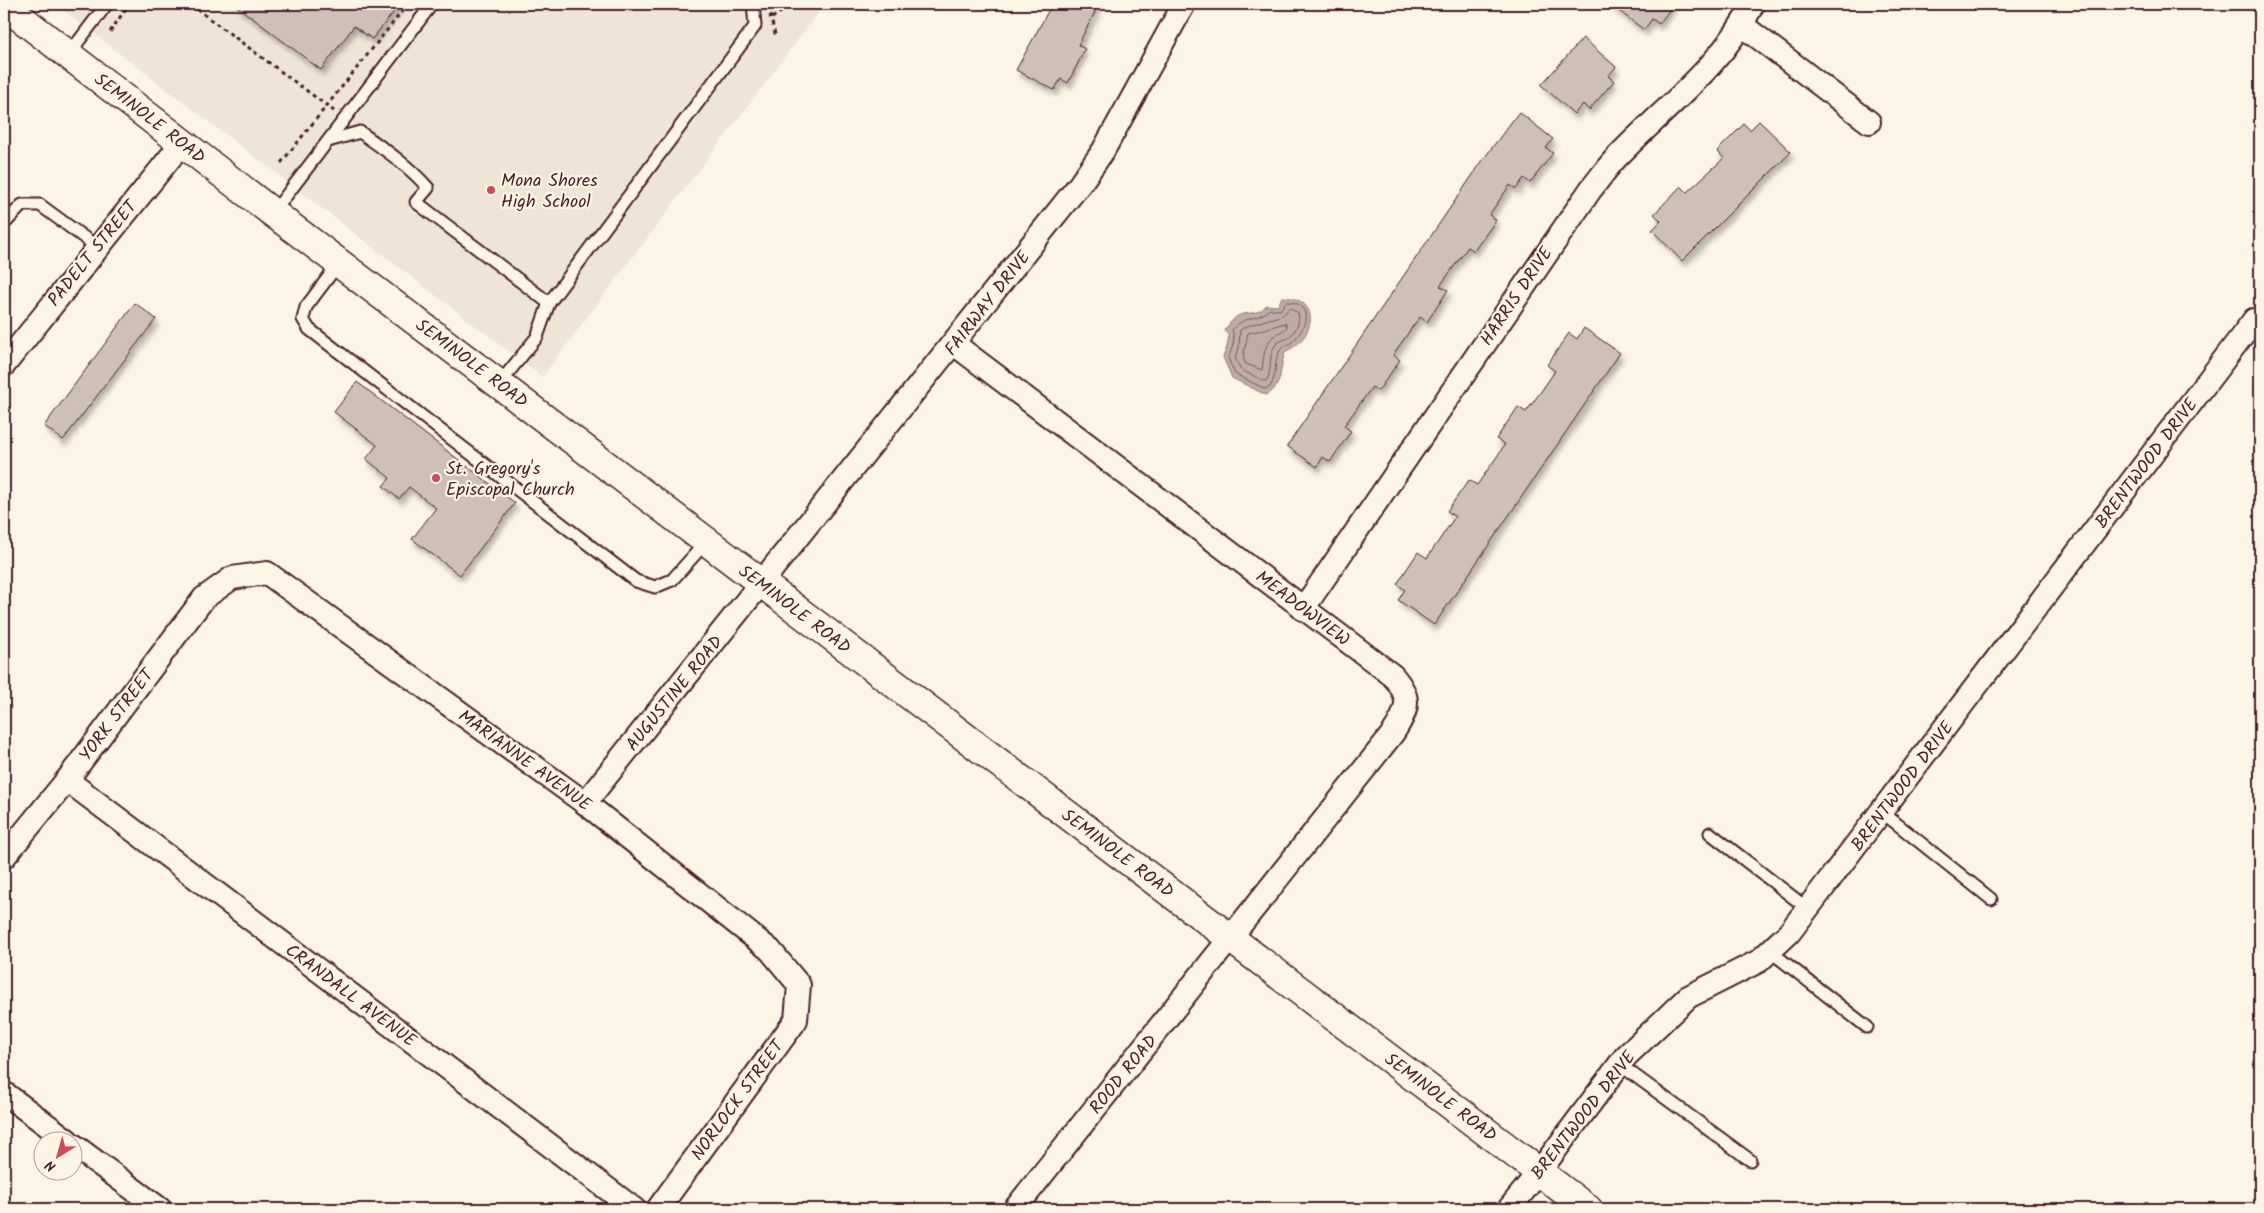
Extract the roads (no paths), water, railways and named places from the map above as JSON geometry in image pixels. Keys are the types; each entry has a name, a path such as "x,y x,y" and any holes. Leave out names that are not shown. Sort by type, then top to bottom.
{"street":[{"name":"FAIRWAY DRIVE","path":"762,584 1074,191 1103,151 1184,4"},
{"name":"HARRIS DRIVE","path":"1304,608 1591,188 1617,158 1680,97 1742,25 1753,4"},
{"name":"SEMINOLE ROAD","path":"4,5 273,213 1588,1209"},
{"path":"1742,25 1869,122"},
{"name":"PADELT STREET","path":"4,365 182,143"},
{"name":"BRENTWOOD DRIVE","path":"1509,1209 1539,1172 1619,1064 1688,997 1759,961 1789,934 2254,320"},
{"name":"MEADOWVIEW","path":"954,344 1392,675 1406,694 1403,719 1394,733 1231,938"},
{"name":"MARIANNE AVENUE","path":"232,578 267,573 585,803 770,950 799,985"},
{"name":"YORK STREET","path":"4,857 67,780 204,598 232,578"},
{"name":"AUGUSTINE ROAD","path":"585,803 762,584"},
{"name":"CRANDALL AVENUE","path":"67,780 634,1209"},
{"name":"ROOD ROAD","path":"1015,1209 1231,938"},
{"name":"NORLOCK STREET","path":"658,1209 796,1020 799,985"},
{"path":"4,1094 53,1130"},
{"path":"82,1151 160,1209"}],"lane":[{"path":"68,55 107,4"},
{"path":"273,213 432,4"},
{"path":"499,384 537,338 549,303 755,26 752,4"},
{"path":"328,141 360,132 387,151 411,169 428,188 416,202 549,303"},
{"path":"4,224 22,205 40,205 97,247"},
{"path":"339,263 306,307 304,319 309,330 636,581 655,587 672,580 707,541"},
{"path":"1882,812 1991,899"},
{"path":"1710,833 1808,909"},
{"path":"1770,951 1867,1027"},
{"path":"1619,1064 1750,1160"}],"water":[{"path":"1282,297 1295,299 1304,304 1309,311 1310,320 1303,338 1286,351 1279,381 1272,391 1266,395 1232,378 1223,357 1229,336 1224,330 1234,318 1240,315 1259,311 1266,305 1278,306"}],"place":[{"name":"Mona Shores High School","path":"491,190"},
{"name":"St. Gregory's Episcopal Church","path":"436,478"}]}
